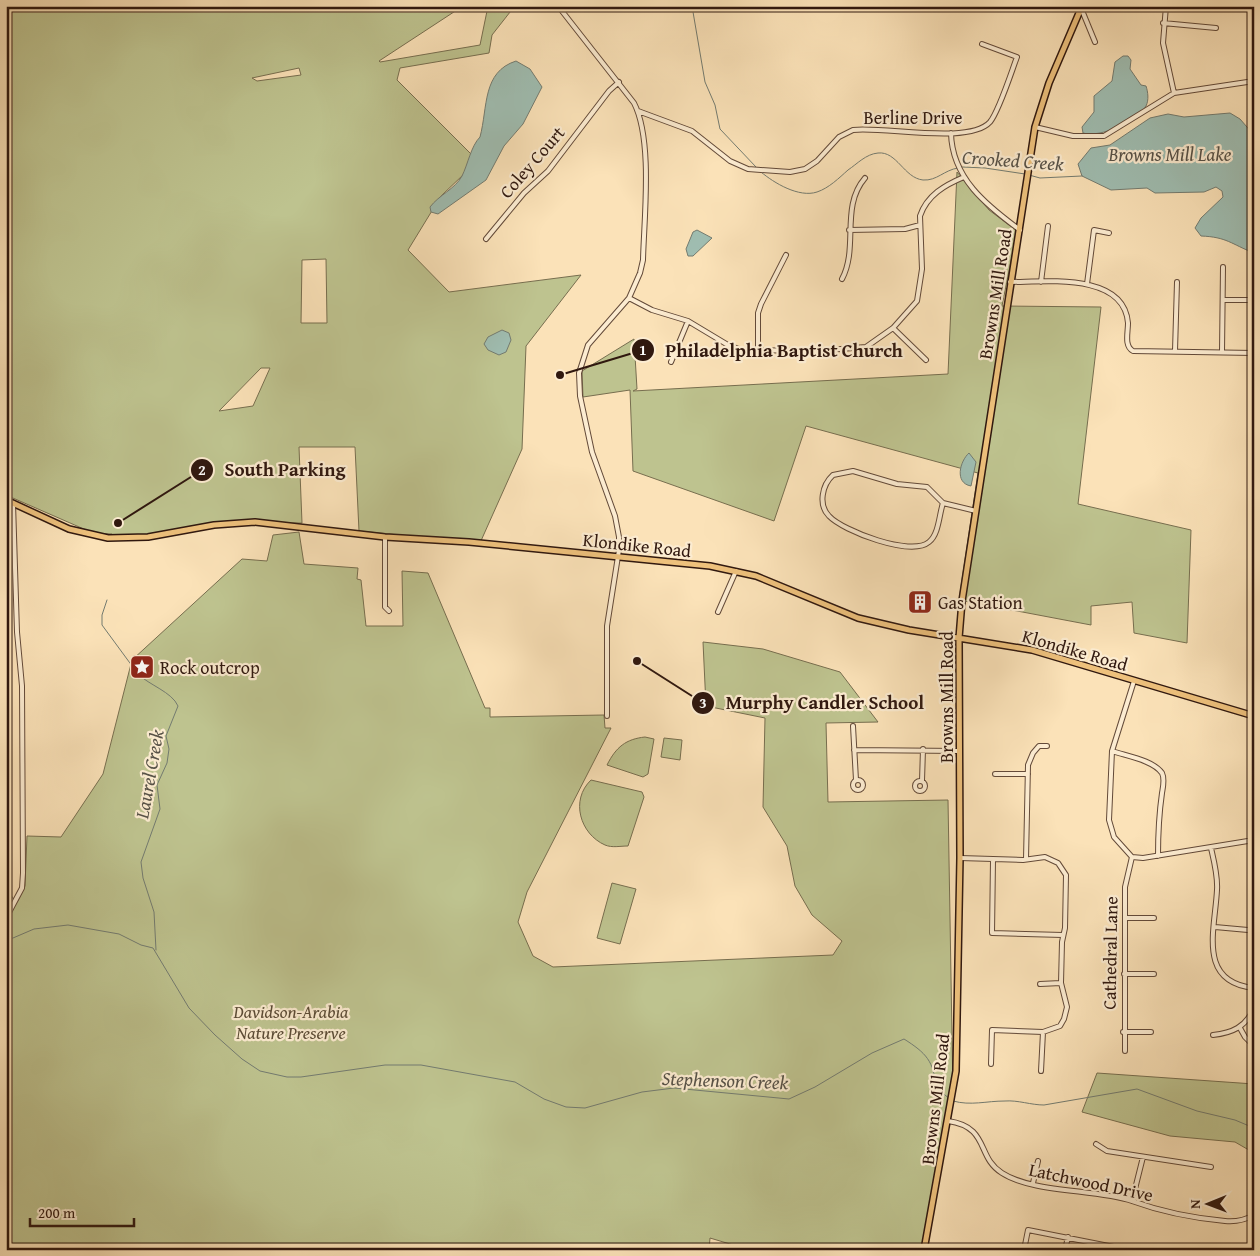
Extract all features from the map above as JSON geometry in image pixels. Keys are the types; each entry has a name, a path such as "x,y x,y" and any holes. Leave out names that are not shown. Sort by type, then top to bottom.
{"main road":[{"name":"Browns Mill Road","path":"924,1250 956,1071 959,1015 959,638 965,581 1035,127 1049,83 1082,7"},
{"name":"Klondike Road","path":"6,500 64,527 108,538 148,537 214,525 255,522 385,537 469,542 736,571 756,576 858,618 1032,650 1254,716"}],"street":[{"path":"558,6 619,82 638,111 644,144 642,260 640,273 629,298 588,345 579,374 580,396 592,452 615,516 619,537 607,626 607,716"},
{"path":"1166,6 1162,43 1174,93"},
{"path":"1082,7 1095,42"},
{"path":"1164,23 1216,28"},
{"name":"Berline Drive","path":"638,111 692,131 730,161 743,168 784,172 800,171 810,167 839,137 853,130 951,133 977,130 992,120 1017,57 982,44"},
{"path":"1035,127 1073,136 1104,136 1174,93 1254,81"},
{"name":"Coley Court","path":"486,239 519,198 548,171 603,98 619,82"},
{"path":"951,133 954,157 976,195 1020,230"},
{"path":"629,298 652,310 688,321 728,345 758,351 855,350 876,342 912,309 919,293 922,269 920,216 927,200 947,185 964,177"},
{"path":"842,279 850,258 849,230 853,197 857,187 865,178"},
{"path":"849,230 904,229 920,226"},
{"path":"1040,282 1048,226"},
{"path":"1087,284 1094,230 1108,233"},
{"path":"758,351 758,313 786,255"},
{"path":"1222,352 1223,267"},
{"path":"1010,282 1087,284 1106,290 1122,306 1128,321 1127,344 1130,350 1133,351 1254,353"},
{"path":"1175,351 1176,282"},
{"path":"1223,300 1254,300"},
{"path":"671,362 688,321"},
{"path":"893,328 926,360"},
{"path":"943,503 936,532 925,547 912,548 885,542 831,519 824,508 822,497 825,485 833,475 840,472 853,471 897,484 927,487 943,503 976,511"},
{"path":"6,918 22,888 23,873 22,686 17,632 13,503"},
{"path":"385,537 385,608 389,611"},
{"path":"718,612 736,571"},
{"path":"1134,681 1112,751 1109,820 1114,837 1132,856 1158,856 1254,840"},
{"path":"853,726 856,780"},
{"path":"1026,859 1028,761 1032,753 1039,746 1047,746"},
{"path":"854,750 923,749 959,751"},
{"path":"922,781 923,749"},
{"path":"1112,751 1140,760 1155,767 1162,774 1164,782 1158,825 1158,856"},
{"path":"995,774 1028,774"},
{"path":"1211,848 1218,889 1213,953 1218,972 1225,979 1238,986 1254,989 1254,992"},
{"name":"Cathedral Lane","path":"1125,1051 1123,1032 1125,881 1132,856"},
{"path":"960,858 993,860 1050,858 1064,871 1066,928 1063,935 1061,983 1067,1007 1064,1020 1060,1026 1042,1032 992,1030 991,1064"},
{"path":"993,860 992,933 1063,935"},
{"path":"1125,918 1154,918"},
{"path":"1215,927 1248,930"},
{"path":"1124,974 1154,974"},
{"path":"1040,984 1061,983"},
{"path":"1213,1034 1229,1033 1240,1028 1254,1008"},
{"path":"1060,1026 1063,1030"},
{"path":"1240,1028 1245,1037 1254,1046"},
{"path":"1041,1071 1042,1032"},
{"path":"1123,1032 1151,1032"},
{"name":"Latchwood Drive","path":"948,1121 968,1127 978,1135 992,1165 1013,1179 1132,1201 1167,1213 1226,1222 1254,1215"},
{"path":"1096,1144 1107,1151 1142,1158 1211,1167"},
{"path":"1132,1201 1142,1158"},
{"path":"1033,1183 1038,1161"},
{"path":"998,1179 1002,1173"},
{"path":"1024,1250 1025,1228 1107,1247 1129,1250"},
{"path":"1065,1250 1068,1237"}],"green space":[{"path":"6,6 308,6 303,10 380,6 463,6 380,62 480,45 487,11 514,7 492,35 489,53 400,68 397,80 472,155 464,174 441,196 408,250 449,292 581,275 526,346 522,449 480,543 359,531 355,447 299,447 302,523 218,524 156,537 110,536 112,534 93,533 6,495","holes":["299,68 301,75 257,81 252,78","326,259 327,323 301,323 302,260","261,368 270,368 253,406 219,411"]},
{"path":"957,172 989,210 1017,231 1002,306 1101,307 1078,504 1191,530 1187,643 1134,633 1132,602 1091,606 1091,625 959,600 978,473 806,426 774,521 633,471 630,390 583,397 582,371 634,339 637,389 633,391 948,374"},
{"path":"6,510 11,566 6,567"},
{"name":"Davidson-Arabia Nature Preserve","path":"299,532 304,564 358,568 357,579 361,580 366,626 403,626 402,571 428,573 485,708 490,708 490,717 604,715 605,728 611,728 527,892 518,922 533,956 553,967 833,955 842,941 812,915 795,886 787,846 763,807 765,718 706,706 703,642 763,649 840,672 878,722 826,723 828,802 948,800 953,1095 921,1250 750,1250 710,1238 709,1250 6,1250 6,897 13,897 10,902 17,902 25,886 27,836 61,837 103,774 132,660 242,559 267,561 273,535"},
{"path":"645,737 654,739 648,774 643,777 607,765 614,753 622,745"},
{"path":"664,738 682,740 680,760 661,757"},
{"path":"591,780 642,792 644,797 628,846 613,847 605,845 596,840 584,825 581,816 581,797"},
{"path":"612,883 636,889 620,944 597,938"},
{"path":"1097,1073 1254,1084 1254,1153 1235,1142 1170,1136 1082,1112"}],"water":[{"path":"1123,56 1128,56 1131,60 1130,69 1141,85 1146,86 1148,101 1146,106 1135,118 1118,127 1099,133 1083,133 1082,127 1094,112 1094,96 1112,81 1115,62"},
{"path":"516,61 530,69 542,87 523,124 504,146 486,180 438,214 431,212 430,207 455,185 462,176 472,150 480,137 488,92 497,73 505,66"},
{"name":"Browns Mill Lake","path":"1230,113 1240,119 1254,135 1254,253 1223,239 1201,236 1195,228 1201,218 1223,197 1222,191 1216,187 1204,192 1155,193 1147,188 1111,190 1082,176 1078,164 1091,148 1110,145 1150,118 1168,114 1184,117"},
{"path":"697,230 712,238 693,256 688,256 686,249 693,232"},
{"path":"502,330 509,333 511,340 506,352 499,355 488,350 484,344 488,337"},
{"path":"969,453 976,462 971,486 962,481 960,471 963,461"}],"waterway":[{"path":"6,8 21,6"},
{"name":"Crooked Creek","path":"692,6 705,82 715,105 720,129 756,167"},
{"name":"Crooked Creek","path":"761,172 787,188 802,193 810,193 826,188 862,160 878,153 890,156 911,175 923,180 932,179 958,168"},
{"name":"Crooked Creek","path":"962,167 985,168 1025,174"},
{"name":"Crooked Creek","path":"1029,175 1040,178 1082,176"},
{"name":"Laurel Creek","path":"107,600 102,615 102,625 138,674 166,693 178,706 166,736 169,749 167,763 157,785 160,809 141,862 143,878 154,912 156,950"},
{"name":"Stephenson Creek","path":"6,941 34,929 68,925 119,934 141,945 153,948 189,1008 215,1035 242,1059 260,1071 287,1077 301,1077 385,1065 421,1065 515,1082 544,1099 566,1107 585,1108 642,1092 674,1088 789,1099 815,1087 872,1053 904,1039 928,1059 933,1071 936,1088 950,1099"},
{"name":"Stephenson Creek","path":"953,1101 972,1103 1010,1101 1044,1105 1137,1089 1197,1111 1235,1120 1254,1128"}],"place":[{"name":"Philadelphia Baptist Church","path":"560,375"},
{"name":"South Parking","path":"118,523"},
{"name":"Gas Station","path":"920,602"},
{"name":"Murphy Candler School","path":"637,661"},
{"name":"Rock outcrop","path":"142,667"}]}
